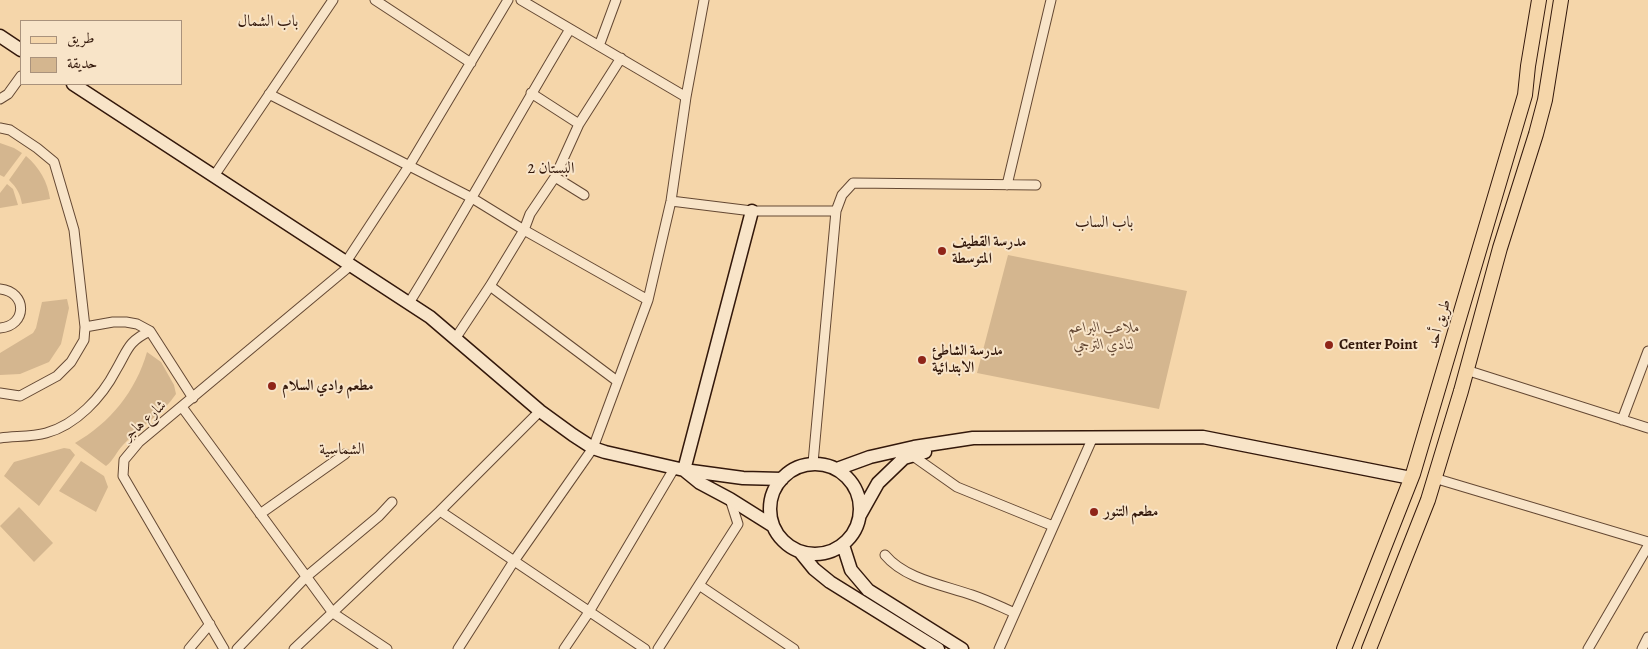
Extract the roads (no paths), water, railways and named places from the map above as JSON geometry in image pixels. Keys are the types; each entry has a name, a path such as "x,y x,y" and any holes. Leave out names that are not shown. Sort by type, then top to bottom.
{"main road":[{"name":"طريق أحد","path":"1344,649 1411,478 1525,95 1539,0"},
{"path":"1369,649 1428,500 1500,248 1536,134 1545,100 1561,0"}],"street":[{"path":"214,176 333,0"},
{"path":"375,0 470,63"},
{"name":"شارع هاجر","path":"224,649 123,476 124,460 139,442 193,398 348,264 410,166 508,0"},
{"path":"521,0 686,97"},
{"path":"599,46 616,0"},
{"path":"458,649 514,561 593,448 648,300 671,202 686,97 704,0"},
{"path":"1007,185 1051,0"},
{"path":"409,303 442,250 531,93 570,29"},
{"path":"0,36 20,49"},
{"path":"455,339 524,230 530,214 555,177 579,124 621,58"},
{"path":"0,99 8,94 20,77"},
{"path":"75,85 430,317 540,411 593,448 680,469 743,478 782,479"},
{"path":"531,93 579,124"},
{"path":"268,94 472,198 524,230 648,300"},
{"path":"0,128 10,130 38,148 54,162 74,230 85,327 84,340 71,362 57,376 20,396 0,393"},
{"path":"555,177 584,195"},
{"path":"812,463 836,212 842,195 852,182 1036,185"},
{"path":"671,202 752,210 836,212"},
{"path":"564,649 680,469 752,210"},
{"path":"490,286 617,381"},
{"path":"0,289 12,292 18,297 20,304 19,315 13,324 2,329"},
{"path":"85,327 113,322 126,322 137,324 150,331 193,398"},
{"path":"0,438 46,433 74,420 97,398 116,372 125,352 137,337 150,331"},
{"path":"1622,420 1648,351"},
{"path":"1466,370 1648,428"},
{"path":"182,407 332,613 386,649"},
{"path":"294,649 440,511 540,411"},
{"path":"999,649 1093,437"},
{"path":"837,469 870,457 914,447 973,438 1203,437 1411,478"},
{"path":"860,515 858,493 847,477 837,469 812,463 798,468 782,479 771,500 770,510 773,526 780,538 791,548 801,553 824,554 843,545 854,533 860,515 878,483 904,458 973,438"},
{"path":"260,514 345,454"},
{"path":"913,456 957,487 1053,526"},
{"path":"680,469 773,526"},
{"path":"1434,478 1648,544 1588,649"},
{"path":"658,649 738,524 730,499"},
{"path":"238,649 306,577 379,516 392,502"},
{"path":"440,511 645,649"},
{"path":"843,545 851,570 868,590 962,649"},
{"path":"801,553 814,569 830,582 936,649"},
{"path":"885,555 893,565 924,579 1015,613"},
{"path":"699,585 793,649"},
{"path":"189,649 210,624"},
{"path":"1642,649 1648,637"}],"place":[{"name":"مدرسة القطيف المتوسطة","path":"942,251"},
{"name":"Center Point","path":"1329,345"},
{"name":"مدرسة الشاطئ الابتدائية","path":"922,360"},
{"name":"مطعم وادي السلام","path":"272,386"},
{"name":"مطعم التنور","path":"1094,512"}],"district":[{"name":"باب الشمال","path":"268,22"},
{"name":"البستان 2","path":"551,169"},
{"name":"باب الساب","path":"1104,223"},
{"name":"الشماسية","path":"342,450"}],"park label":[{"name":"ملاعب البراعم لنادي الترجي","path":"1104,336"}]}
